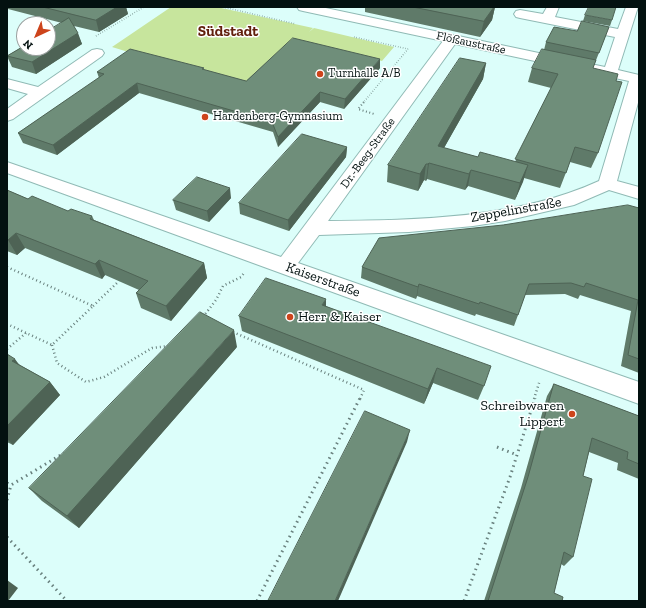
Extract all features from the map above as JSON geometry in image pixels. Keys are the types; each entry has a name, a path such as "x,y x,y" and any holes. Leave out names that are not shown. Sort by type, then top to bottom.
{"street":[{"name":"Flößaustraße","path":"303,7 638,79"},
{"path":"547,19 553,7"},
{"path":"610,73 632,7"},
{"path":"520,14 622,34"},
{"name":"Dr.-Beeg-Straße","path":"284,266 452,39"},
{"path":"7,116 97,53"},
{"path":"638,79 607,184 639,193"},
{"path":"7,83 40,93"},
{"name":"Kaiserstraße","path":"7,167 639,393"},
{"name":"Zeppelinstraße","path":"312,228 386,227 492,217 568,201 607,184"}],"path":[{"path":"97,53 93,38 144,7"},
{"path":"358,110 408,49"},
{"path":"208,322 201,318 216,300 223,286 241,277 257,256"},
{"path":"7,267 93,306"},
{"path":"52,345 118,281"},
{"path":"7,324 27,332 52,345 57,363 86,382 104,377 152,348 173,346 168,351"},
{"path":"230,331 364,390 257,601"},
{"path":"7,349 27,332"},
{"path":"464,601 517,455 547,360"},
{"path":"497,447 517,455"},
{"path":"7,500 11,485 69,449"},
{"path":"7,483 11,485"},
{"path":"7,537 67,601"}],"green space":[{"path":"171,7 217,7 313,28 309,32 314,28 394,47 382,61 299,42 249,89 112,47"}],"building":[{"path":"43,7 117,7 96,20"},
{"path":"413,7 494,7 484,21"},
{"path":"589,7 616,7 612,20 585,15"},
{"path":"69,18 78,33 56,47 56,26"},
{"path":"582,21 609,27 599,53 546,42 554,27 577,31"},
{"path":"293,38 380,59 345,99 320,92 278,137 272,122 137,83 53,145 18,133 104,74 97,72 130,49 204,68 202,69 246,81"},
{"path":"542,49 596,60 593,68 618,74 616,81 622,82 598,153 575,147 566,173 515,159 558,74 532,68"},
{"path":"16,51 16,56 42,56 32,62 7,56"},
{"path":"460,58 486,63 438,146 478,157 480,152 528,165 520,183 471,170 469,174 429,163 426,164 420,174 388,165"},
{"path":"302,134 347,147 288,220 239,203"},
{"path":"197,177 230,188 207,211 173,200"},
{"path":"7,190 28,199 32,196 68,211 71,209 92,216 90,219 204,263 166,306 136,293 148,281 99,260 95,264 16,233 7,240"},
{"path":"628,205 639,208 639,359 628,355 638,300 586,283 584,287 571,283 529,284 518,315 419,284 418,287 362,267 379,238 503,225"},
{"path":"266,278 326,299 322,305 491,366 484,386 437,368 428,389 239,316"},
{"path":"200,312 234,330 67,516 29,488"},
{"path":"7,354 15,359 12,361 50,382 7,426"},
{"path":"554,384 639,416 639,464 627,459 628,452 592,438 583,476 592,479 573,557 564,552 554,593 563,597 562,601 488,601 528,477"},
{"path":"365,411 410,430 335,601 268,601"}],"place":[{"name":"Turnhalle A/B","path":"320,74"},
{"name":"Hardenberg-Gymnasium","path":"205,117"},
{"name":"Herr & Kaiser","path":"290,317"},
{"name":"Schreibwaren Lippert","path":"572,414"}],"district":[{"name":"Südstadt","path":"228,32"}]}
